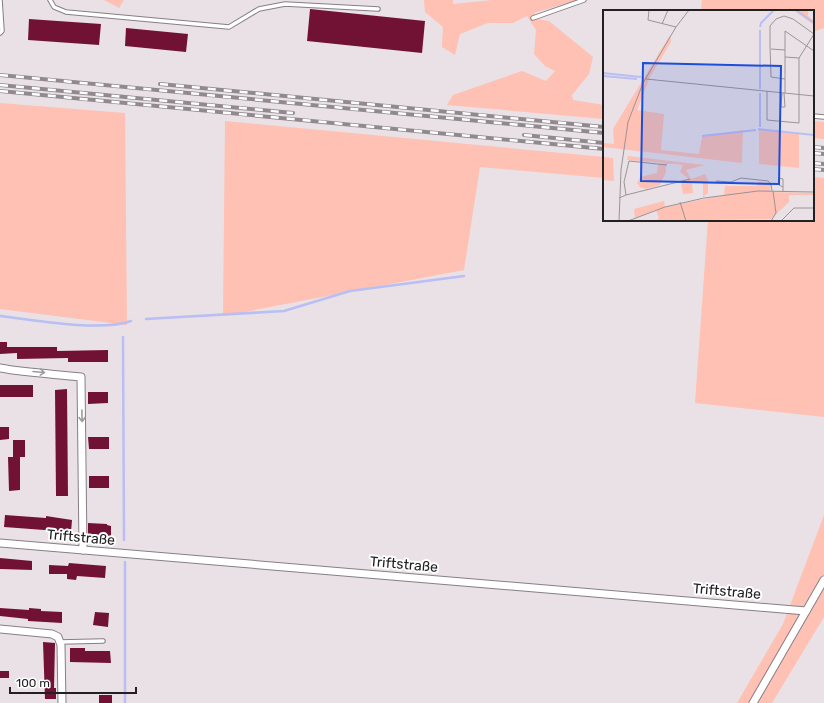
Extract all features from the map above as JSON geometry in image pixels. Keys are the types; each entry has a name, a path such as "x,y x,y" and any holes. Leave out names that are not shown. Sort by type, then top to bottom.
{"street":[{"path":"0,368 17,372 40,372 60,376 81,377 83,550"},
{"name":"Triftstraße","path":"0,543 806,611"},
{"path":"753,703 824,580"},
{"path":"0,630 52,634 58,637 60,642 62,703"}],"lane":[{"path":"0,0 2,30 0,33"},
{"path":"50,0 54,7 66,12 229,27 259,9 285,4 378,8"},
{"path":"533,18 574,2 584,0"},
{"path":"814,116 824,117"},
{"path":"60,642 103,641"}],"shaded area":[{"path":"104,0 124,0 119,8"},
{"path":"424,0 453,0 453,4 492,0 577,0 534,13 537,19 549,21 593,57 589,74 572,95 573,100 603,105 603,119 447,105 453,95 522,71 546,81 555,71 545,66 534,54 536,30 527,16 513,23 488,23 460,34 455,55 442,47 443,27 425,12"},
{"path":"702,0 824,0 824,28 814,32 814,10 701,10"},
{"path":"0,103 125,113 127,325 0,309"},
{"path":"225,121 603,157 603,178 480,167 464,270 223,316"},
{"path":"814,121 824,122 824,139 814,138"},
{"path":"814,177 824,178 824,417 695,403 708,221 814,221"},
{"path":"824,515 824,617 772,703 737,703 783,624"}],"building":[{"path":"310,9 425,21 422,53 307,41"},
{"path":"29,19 101,24 99,45 28,40"},
{"path":"126,28 188,34 186,52 125,46"},
{"path":"0,342 7,342 7,347 57,347 57,351 108,350 108,362 68,362 68,358 17,359 17,353 0,354"},
{"path":"0,385 33,385 33,397 0,397"},
{"path":"67,389 68,496 56,496 55,390"},
{"path":"88,392 108,392 108,403 88,404"},
{"path":"0,427 9,427 9,439 0,440"},
{"path":"88,437 109,437 109,449 89,449"},
{"path":"13,440 25,440 25,457 20,457 20,490 9,491 8,457 13,457"},
{"path":"89,476 109,476 109,488 89,488"},
{"path":"5,515 46,518 46,516 72,520 71,532 4,527"},
{"path":"88,523 107,524 111,526 111,537 88,534"},
{"path":"0,558 32,561 32,570 0,569"},
{"path":"69,563 106,566 105,578 77,576 76,580 67,579 67,574 49,574 49,565 68,566"},
{"path":"0,608 29,610 29,608 41,609 41,611 62,612 62,623 28,621 28,619 0,616"},
{"path":"95,612 109,613 108,627 93,625"},
{"path":"43,642 55,643 54,688 56,688 56,699 45,699"},
{"path":"70,648 85,648 85,651 110,651 111,663 70,662"},
{"path":"0,671 9,671 9,678 0,678"},
{"path":"99,695 112,695 112,703 99,703"}],"waterway":[{"path":"146,319 284,311 350,291 464,276"},
{"path":"0,316 85,325 118,324 131,321"},
{"path":"123,337 124,540"},
{"path":"125,562 125,703"}],"railway":[{"path":"0,75 603,133"},
{"path":"160,84 603,127"},
{"path":"0,85 293,113"},
{"path":"0,91 603,149"},
{"path":"524,135 603,143"},
{"path":"814,147 824,148"},
{"path":"814,153 824,154"},
{"path":"814,163 824,164"},
{"path":"814,169 824,170"}]}
